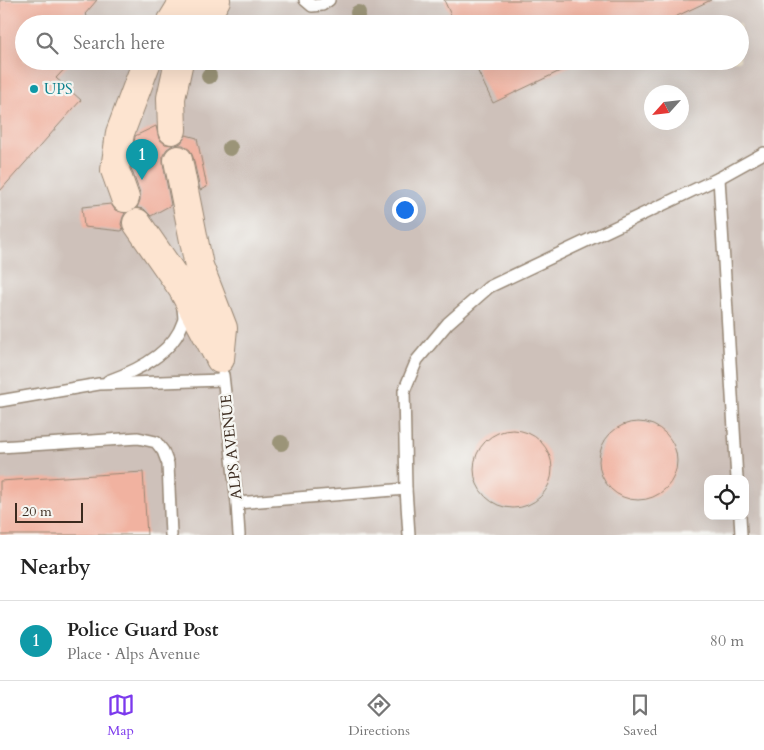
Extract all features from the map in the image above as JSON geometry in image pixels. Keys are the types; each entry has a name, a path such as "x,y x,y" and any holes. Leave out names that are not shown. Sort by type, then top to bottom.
{"street":[{"path":"176,15 188,0"},
{"path":"207,15 216,0"},
{"path":"124,198 115,170 120,133 144,70"},
{"path":"172,130 172,98 177,70"},
{"name":"ALPS AVENUE","path":"178,160 199,266 223,328 222,370"},
{"name":"ALPS AVENUE","path":"137,223 182,288 222,370"}],"lane":[{"path":"305,0 312,6 322,5 329,0"},
{"path":"409,535 404,391 417,360 448,323 489,287 719,178 764,153"},
{"path":"719,178 737,475"},
{"path":"99,384 126,374 150,362 166,348 178,334 184,321 182,288"},
{"path":"0,400 99,384 222,370"},
{"name":"ALPS AVENUE","path":"222,370 239,535"},
{"path":"0,447 138,438 156,442 163,451 168,464 171,535"},
{"path":"237,503 406,488"},
{"path":"740,520 741,535"}],"shaded area":[{"path":"0,0 764,0 764,535 0,535"}],"building":[{"name":"UPS","path":"0,0 97,0 86,15 15,15 15,70 64,70 56,78 81,100 0,191"},
{"path":"444,0 711,0 679,15 451,15"},
{"path":"477,70 562,70 493,103"},
{"path":"156,126 159,139 165,144 173,145 163,155 171,205 151,216 144,209 137,208 140,193 131,168 135,136"},
{"path":"186,135 197,138 207,187 200,190 190,150 183,145 176,145 181,143"},
{"path":"111,204 115,210 125,213 121,224 123,230 84,227 82,207"},
{"path":"630,422 646,422 660,428 671,439 677,453 677,469 671,483 660,494 646,500 630,500 616,494 605,483 599,469 599,453 605,439 616,428"},
{"path":"505,430 521,430 535,436 546,447 552,461 552,477 546,491 535,502 521,508 505,508 491,502 480,491 474,477 474,461 480,447 491,436"},
{"path":"143,472 147,535 0,535 0,481"}],"place":[{"name":"UPS","path":"34,89"},
{"name":"Police Guard Post","path":"142,180"}]}
